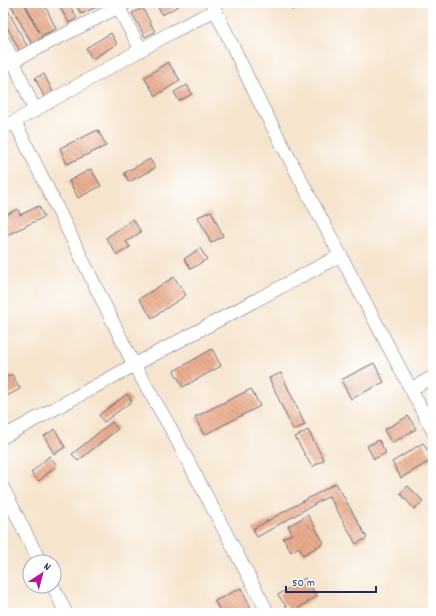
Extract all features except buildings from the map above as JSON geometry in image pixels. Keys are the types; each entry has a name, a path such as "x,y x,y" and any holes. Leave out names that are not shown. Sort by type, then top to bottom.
{"street":[{"path":"8,63 120,4 142,50"},
{"path":"3,128 142,50 213,7 257,97 433,431"},
{"path":"3,41 8,63 35,111"},
{"path":"15,122 134,365 170,427 268,613"},
{"path":"3,437 340,255"},
{"path":"411,389 433,377"},
{"path":"3,488 36,554"},
{"path":"57,594 66,613"}]}
